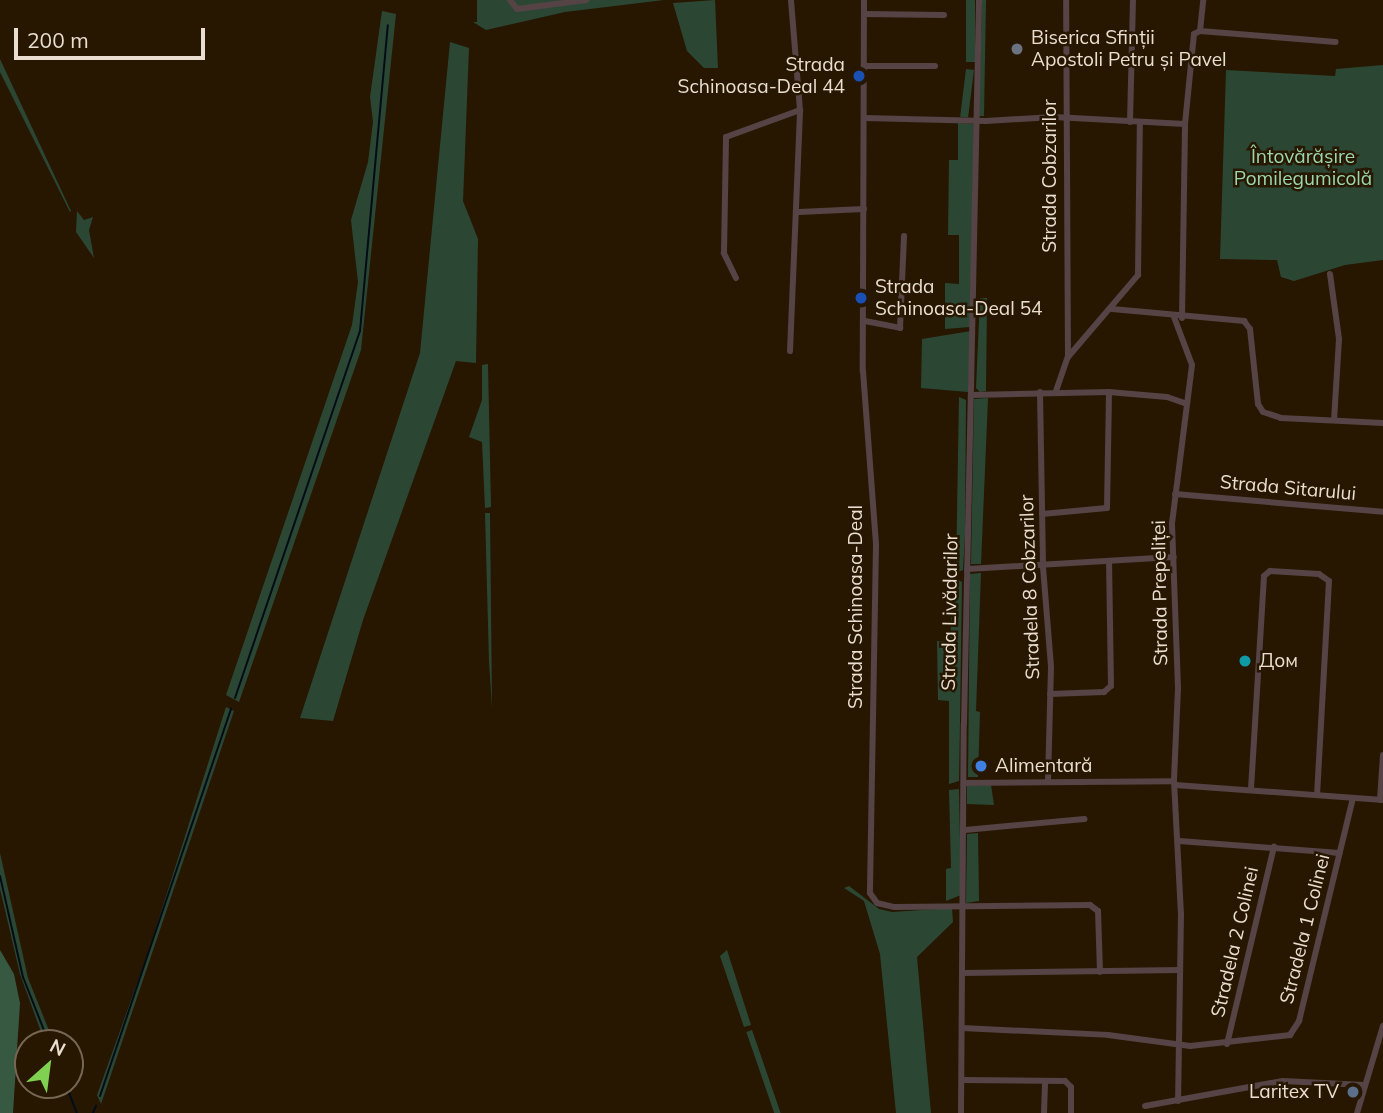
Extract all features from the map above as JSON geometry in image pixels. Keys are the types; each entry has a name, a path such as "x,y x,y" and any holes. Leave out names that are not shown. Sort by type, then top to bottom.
{"street":[{"path":"510,0 517,9 586,0"},
{"path":"790,0 800,110 799,212 790,351"},
{"name":"Strada Schinoasa-Deal","path":"864,0 863,371 876,545 870,893 888,907 963,905"},
{"name":"Strada Livădarilor","path":"961,1113 967,569 979,0"},
{"name":"Strada Cobzarilor","path":"1055,391 1068,357 1066,0"},
{"path":"1130,122 1133,0"},
{"name":"Strada Prepeliței","path":"1178,1101 1180,841 1174,783 1178,688 1175,494 1192,366 1178,317 1185,124 1194,34 1200,31 1203,0"},
{"path":"864,14 944,15"},
{"path":"1200,31 1336,42"},
{"path":"864,65 935,66"},
{"path":"736,278 724,253 726,137 800,110"},
{"path":"864,118 977,121 1066,119 1185,124"},
{"path":"1068,357 1112,309 1139,270 1140,122"},
{"path":"799,212 864,209"},
{"path":"865,321 900,328 904,236"},
{"path":"1330,274 1339,338 1334,420"},
{"path":"1112,309 1248,323 1258,404 1263,412 1281,418 1383,423"},
{"path":"971,395 1055,391 1109,392 1167,397 1187,404"},
{"name":"Stradela 8 Cobzarilor","path":"1040,392 1043,567 1050,694 1048,781"},
{"path":"1042,514 1104,511 1109,506 1109,392"},
{"name":"Strada Sitarului","path":"1177,481 1191,495"},
{"name":"Strada Sitarului","path":"1175,494 1383,512"},
{"path":"967,569 1043,567 1174,557"},
{"path":"1050,694 1104,692 1111,686 1109,561"},
{"path":"1251,789 1265,574 1319,574 1329,580 1317,795"},
{"path":"964,783 1174,783 1381,800 1383,755"},
{"name":"Stradela 1 Colinei","path":"1177,1044 1227,1044 1284,1037 1297,1027 1353,798"},
{"path":"965,830 1084,819"},
{"path":"1180,841 1340,853"},
{"name":"Stradela 2 Colinei","path":"1227,1044 1274,847"},
{"path":"963,905 1094,907 1100,972"},
{"path":"963,973 1180,970"},
{"path":"1357,1113 1383,1026"},
{"path":"962,1028 1108,1035 1177,1044"},
{"path":"962,1080 1045,1081 1069,1084 1071,1113"},
{"path":"1044,1113 1045,1081"},
{"path":"1145,1106 1283,1081 1364,1085"}],"green space":[{"path":"477,0 664,0 565,12 486,30 473,22 477,22"},
{"path":"715,0 718,68 704,68 687,51 673,3"},
{"path":"966,0 975,0 975,62 966,62"},
{"path":"982,0 986,0 984,116 979,116"},
{"path":"382,11 396,14 361,350 239,702 226,695 352,325 358,282 351,220 368,162 373,122 370,97"},
{"path":"450,42 469,48 463,201 478,239 476,363 456,361 363,620 333,721 300,718 420,353"},
{"path":"0,59 71,211 70,212 0,72"},
{"name":"Întovărășire Pomilegumicolă","path":"1383,65 1383,260 1345,265 1294,281 1281,277 1277,260 1220,259 1226,70 1335,76 1336,69"},
{"path":"966,69 974,70 968,118 960,117"},
{"path":"958,123 974,124 970,327 945,329 945,283 959,284 959,235 948,235 949,160 958,160"},
{"path":"77,211 84,220 93,217 89,230 94,258 76,232"},
{"path":"980,298 987,298 986,391 980,392 976,388"},
{"path":"971,331 968,392 921,388 922,339"},
{"path":"488,364 491,507 485,508 482,442 469,437 482,400 482,365"},
{"path":"959,397 966,400 965,535 963,570 956,573"},
{"path":"988,398 981,564 971,564 974,399"},
{"path":"485,513 490,513 492,708 489,661"},
{"path":"981,573 976,711 980,712 978,777 968,777 970,574"},
{"path":"954,578 962,582 959,781 949,784 949,701 938,700 937,641 950,641"},
{"path":"226,707 234,711 101,1104 97,1095 148,953"},
{"path":"991,785 994,805 967,804 967,786"},
{"path":"959,789 961,895 946,901 946,869 951,868 949,790"},
{"path":"978,833 979,901 966,903 967,834"},
{"path":"0,853 28,978 48,1029 40,1029 20,974 0,889"},
{"path":"849,886 879,909 892,912 952,908 953,922 917,957 931,1113 896,1113 880,954 864,901 844,888"},
{"path":"0,950 14,974 20,1003 18,1029 14,1029 13,1113 0,1113"},
{"path":"727,950 751,1025 744,1027 720,956"},
{"path":"752,1030 781,1113 774,1113 746,1032"}],"waterway":[{"path":"235,698 360,331 388,25"},
{"path":"100,1096 231,709"},
{"path":"0,876 23,977 43,1029"},
{"path":"72,1099 77,1113"},
{"path":"93,1113 96,1106"}],"place":[{"name":"Biserica Sfinții Apostoli Petru și Pavel","path":"1017,49"},
{"name":"Strada Schinoasa-Deal 44","path":"859,76"},
{"name":"Strada Schinoasa-Deal 54","path":"861,298"},
{"name":"Дом","path":"1245,661"},
{"name":"Alimentară","path":"981,766"},
{"name":"Laritex TV","path":"1353,1092"}]}
